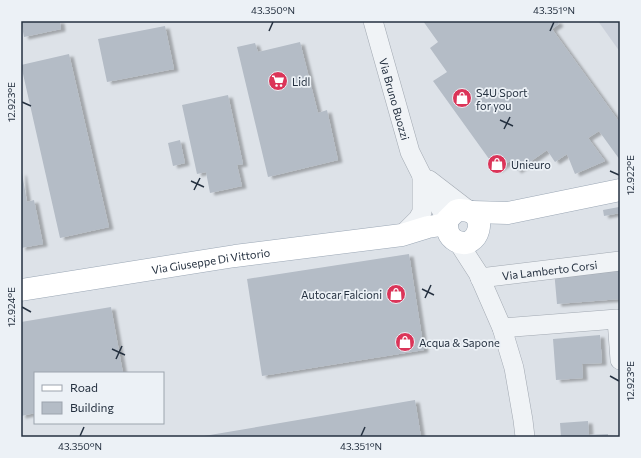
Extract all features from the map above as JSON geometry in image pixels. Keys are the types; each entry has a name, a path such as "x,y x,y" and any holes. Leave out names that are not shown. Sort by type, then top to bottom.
{"main road":[{"name":"Via Giuseppe Di Vittorio","path":"475,220 475,237 469,242 463,244 451,231 453,214 459,210 475,220 620,190"},
{"name":"Via Giuseppe Di Vittorio","path":"21,290 234,256 402,235 451,231"}],"street":[{"name":"Via Bruno Buozzi","path":"373,21 410,152 451,231"},
{"name":"Via Bruno Buozzi","path":"422,174 475,220"},
{"name":"Via Bruno Buozzi","path":"402,235 418,219 422,212 422,174"},
{"path":"475,220 478,276"},
{"path":"451,231 478,276 502,328 514,368 525,437"},
{"name":"Via Lamberto Corsi","path":"478,276 620,260"},
{"path":"502,328 618,319 620,360"}],"shaded area":[{"path":"598,21 620,21 620,52"}],"building":[{"path":"21,21 60,21 61,29 24,37"},
{"path":"423,21 557,21 559,24 552,29 620,123 620,160 599,131 588,138 605,161 575,174 567,154 555,162 547,150 517,171 510,161 497,170 433,81 447,72 430,48 438,42"},
{"path":"165,26 174,69 107,82 98,39"},
{"name":"Lidl","path":"300,42 318,113 327,110 338,160 268,177 237,47 255,43 258,52"},
{"path":"69,54 109,227 60,238 21,65"},
{"path":"228,95 243,164 237,165 242,186 210,193 206,172 197,174 182,105"},
{"path":"180,140 185,163 173,166 168,143"},
{"path":"21,173 27,202 34,200 43,244 21,248"},
{"path":"619,207 620,213 604,216 603,210"},
{"path":"409,254 424,350 262,376 247,279"},
{"path":"620,265 620,299 557,304 554,270"},
{"path":"111,307 123,372 34,372 34,413 21,416 21,322"},
{"path":"600,335 602,363 582,364 583,378 556,380 553,339"},
{"path":"415,400 421,437 204,437 204,436"},
{"path":"588,421 589,435 608,434 608,437 561,437 560,423"}],"place":[{"name":"Lidl","path":"278,81"},
{"name":"S4U Sport for you","path":"462,98"},
{"name":"Unieuro","path":"497,164"},
{"name":"Autocar Falcioni","path":"396,294"},
{"name":"Acqua & Sapone","path":"405,342"}]}
